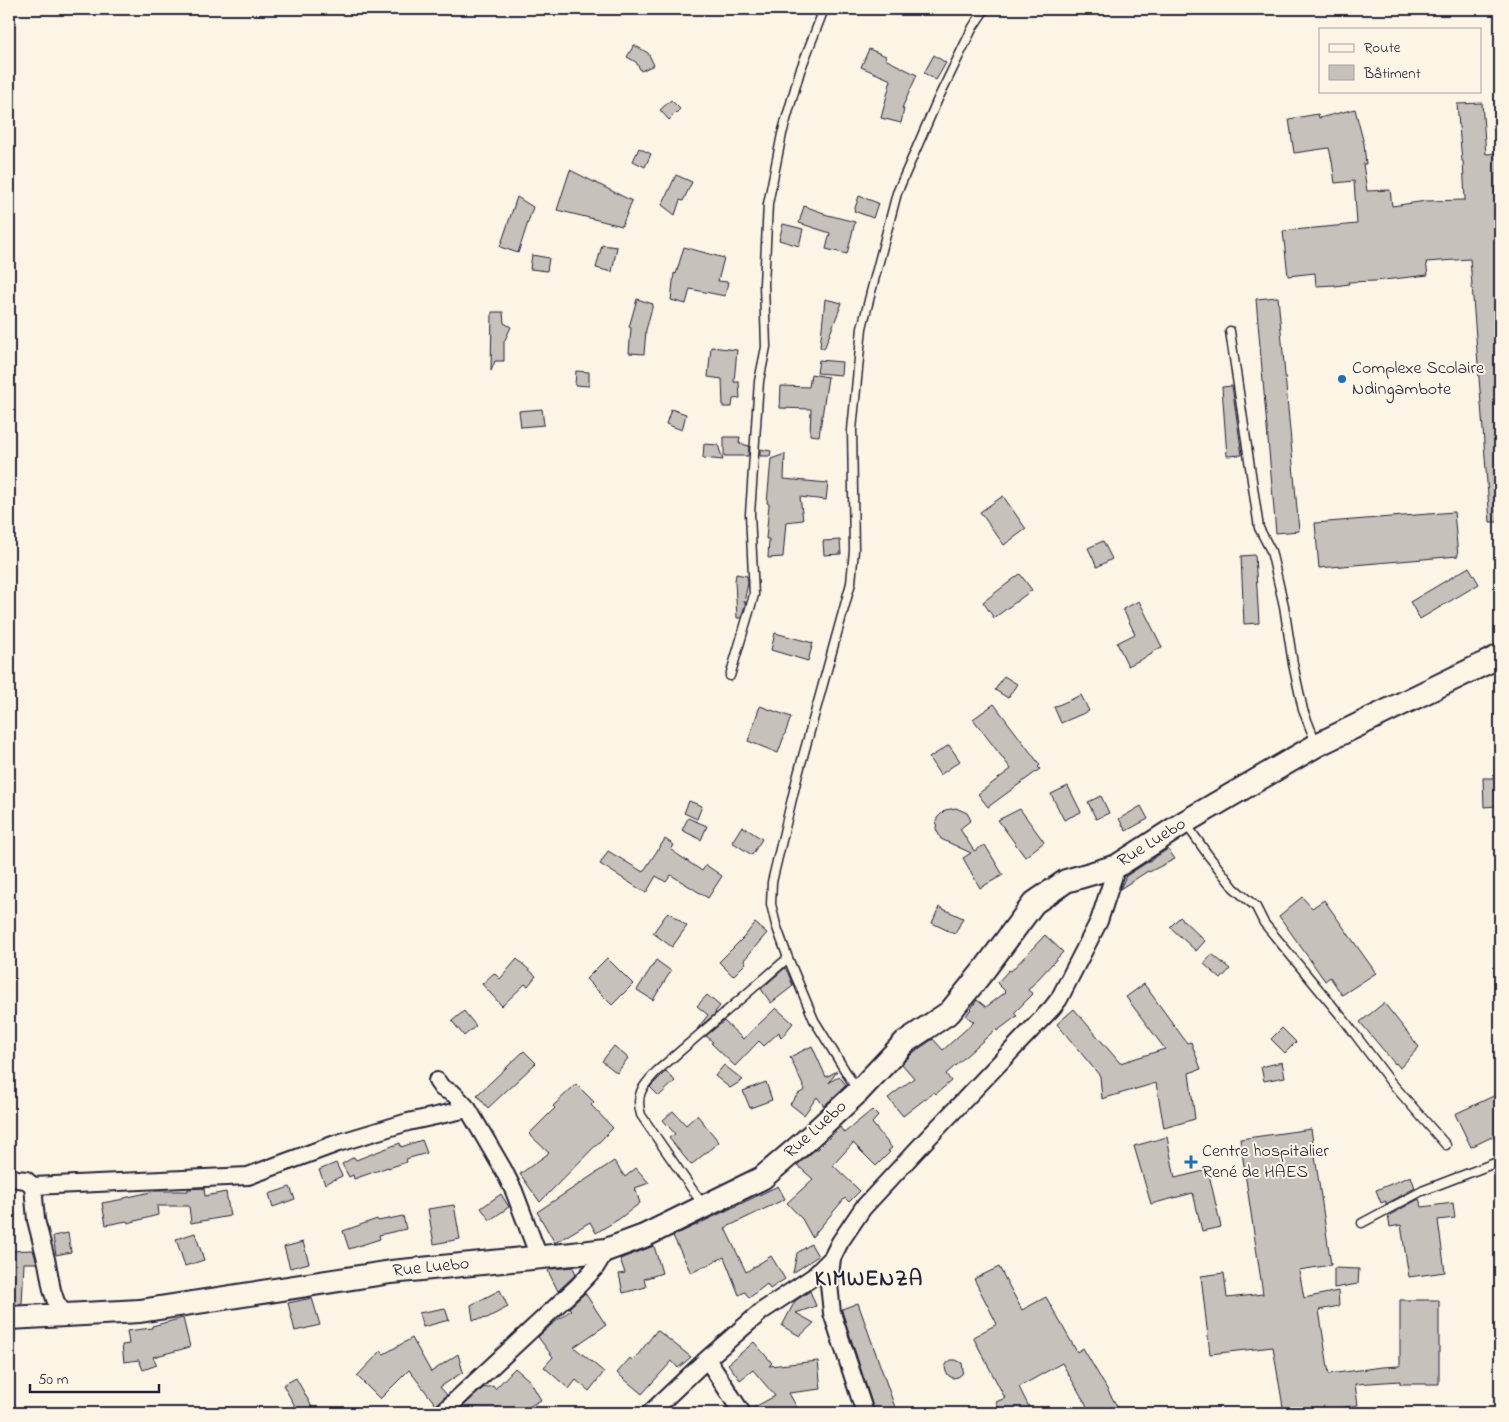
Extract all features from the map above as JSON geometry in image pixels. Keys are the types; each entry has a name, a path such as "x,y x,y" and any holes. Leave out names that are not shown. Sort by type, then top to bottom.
{"street":[{"name":"Rue Luebo","path":"9,1318 140,1311 391,1272 606,1250 644,1236 762,1178 858,1092 905,1042 950,1012 1034,903 1066,881 1117,866 1185,822 1317,745 1500,656"},
{"path":"650,1413 707,1359 762,1311 813,1277 832,1258 840,1242 863,1208 1052,1008 1099,921 1117,866"},
{"path":"437,1081 442,1088 454,1094 468,1109 503,1169 514,1191 539,1257"},
{"path":"9,1176 18,1180 26,1180 33,1186 248,1176 338,1143 408,1122 468,1109"},
{"path":"33,1186 36,1220 50,1282 56,1302 64,1314"},
{"path":"442,1413 578,1286 594,1268 606,1250"},
{"path":"832,1258 829,1284 832,1313 864,1413"},
{"path":"707,1359 742,1413"}],"lane":[{"path":"730,676 754,595 750,514 759,381 766,347 764,284 768,204 782,134 797,80 824,9"},
{"path":"858,1092 814,1020 788,958 776,925 771,904 772,882 797,778 851,583 854,550 852,430 862,328 898,193 937,102 973,27 986,9"},
{"path":"1230,332 1259,528 1271,551 1284,606 1293,664 1303,710 1317,745"},
{"path":"1185,822 1228,881 1256,907 1264,923 1345,1021 1390,1081 1446,1145"},
{"path":"704,1206 641,1115 639,1101 642,1087 663,1066 788,958"},
{"path":"1362,1222 1422,1191 1500,1161"}],"building":[{"path":"634,45 648,53 654,65 641,71 636,62 627,57"},
{"path":"869,49 886,56 885,59 917,75 902,108 904,109 901,123 881,118 891,80 861,67"},
{"path":"934,55 946,63 936,80 924,73"},
{"path":"671,100 680,109 669,120 660,110"},
{"path":"1482,103 1486,154 1500,153 1500,522 1490,522 1470,259 1426,262 1428,275 1348,282 1349,284 1335,286 1316,286 1315,273 1288,276 1283,231 1357,224 1354,181 1335,183 1329,148 1294,153 1289,119 1318,114 1319,118 1355,109 1364,144 1366,164 1363,164 1367,191 1390,190 1392,206 1426,201 1465,200 1457,104"},
{"path":"639,148 651,154 645,167 633,161"},
{"path":"570,170 632,201 622,226 557,210"},
{"path":"676,175 692,182 683,201 680,200 675,215 662,205"},
{"path":"859,196 878,203 873,218 854,211"},
{"path":"517,197 533,207 518,253 500,247"},
{"path":"804,206 824,214 855,222 847,254 826,249 830,233 799,223"},
{"path":"783,224 803,229 799,246 779,240"},
{"path":"602,245 617,247 612,272 596,268"},
{"path":"684,247 724,258 718,281 728,282 725,296 690,289 686,304 671,300 674,273 676,274"},
{"path":"532,255 549,258 547,271 530,269"},
{"path":"1278,297 1299,531 1276,533 1256,299"},
{"path":"637,299 653,304 646,330 644,354 629,353 631,328 629,327"},
{"path":"825,299 842,303 824,349 820,347"},
{"path":"492,312 503,312 504,323 511,327 504,342 504,361 495,361 491,371"},
{"path":"711,347 737,350 734,382 739,382 740,398 733,399 732,407 723,407 722,379 708,377"},
{"path":"819,360 842,362 841,375 817,373"},
{"path":"576,371 589,372 589,386 575,385"},
{"path":"811,374 828,377 819,436 810,435 811,409 780,408 781,386 809,387"},
{"path":"1232,386 1242,455 1227,456 1222,387"},
{"path":"542,409 544,425 521,427 519,411"},
{"path":"671,409 686,414 682,430 666,424"},
{"path":"724,437 740,437 739,443 749,446 748,456 724,456"},
{"path":"704,444 718,445 723,460 703,458"},
{"path":"760,449 771,451 770,456 760,456"},
{"path":"785,454 784,479 828,483 826,500 800,497 803,520 786,522 783,557 768,558 769,539 766,539 769,504 767,503 771,459"},
{"path":"1003,496 1026,529 1004,545 980,512"},
{"path":"1454,512 1458,556 1319,568 1315,523"},
{"path":"840,540 841,554 824,555 823,541"},
{"path":"1103,541 1112,559 1097,567 1088,548"},
{"path":"1255,555 1259,623 1244,624 1241,556"},
{"path":"1469,567 1479,584 1420,619 1410,602"},
{"path":"736,574 747,576 748,583 744,602 746,602 741,618 737,618"},
{"path":"1020,574 1032,590 994,618 983,602"},
{"path":"1139,601 1162,647 1128,666 1117,643 1135,634 1123,609"},
{"path":"775,633 813,643 808,661 771,650"},
{"path":"1004,676 1017,684 1008,698 995,690"},
{"path":"1081,695 1089,711 1061,723 1054,707"},
{"path":"994,704 1040,765 1038,767 1040,769 988,807 978,794 1011,769 973,719"},
{"path":"760,706 791,717 778,753 748,741"},
{"path":"949,745 960,761 940,775 929,758"},
{"path":"1483,778 1496,778 1497,806 1484,807"},
{"path":"1068,786 1081,812 1064,820 1051,794"},
{"path":"1101,796 1109,813 1096,819 1088,802"},
{"path":"689,801 702,806 697,819 684,813"},
{"path":"1141,806 1148,819 1126,831 1119,819"},
{"path":"956,808 967,813 971,820 960,829 974,851 985,845 1003,875 980,888 963,858 971,853 941,839 936,829 937,818 945,810"},
{"path":"1020,809 1044,842 1025,857 998,820"},
{"path":"688,818 707,826 701,840 682,830"},
{"path":"742,826 762,839 752,855 732,842"},
{"path":"665,839 674,845 671,850 702,871 706,865 722,876 708,898 671,875 666,882 656,876 646,893 600,864 608,851 643,872"},
{"path":"1168,849 1175,859 1148,871 1120,889 1126,876"},
{"path":"1302,897 1312,908 1324,900 1376,973 1342,995 1330,977 1325,981 1279,916"},
{"path":"939,907 963,918 955,934 932,923"},
{"path":"668,912 687,926 672,947 653,933"},
{"path":"1180,917 1205,941 1196,951 1170,927"},
{"path":"755,923 767,933 744,960 746,963 733,976 719,962"},
{"path":"1045,935 1063,952 1028,990 1033,994 1014,1013 1017,1016 997,1031 996,1029 946,1074 951,1081 936,1094 934,1092 903,1116 888,1098 914,1078 902,1064 914,1052 933,1039 943,1050 974,1022 966,1016 977,1000 986,1007 1006,992 997,983"},
{"path":"1212,954 1230,969 1221,979 1204,964"},
{"path":"607,958 633,984 612,1005 586,979"},
{"path":"517,959 536,976 528,986 525,984 502,1006 482,984 494,973 500,979"},
{"path":"656,960 671,971 653,1000 637,990"},
{"path":"785,968 793,986 771,1003 761,989"},
{"path":"1144,984 1187,1043 1191,1042 1201,1069 1189,1073 1195,1119 1164,1128 1156,1083 1102,1099 1100,1076 1057,1024 1074,1009 1120,1063 1165,1049 1126,997"},
{"path":"707,995 720,1006 716,1013 697,1029 708,1015 697,1006"},
{"path":"1384,1003 1419,1047 1400,1068 1360,1022"},
{"path":"776,1008 793,1023 781,1038 779,1032 764,1046 759,1041 735,1066 706,1036 724,1021 743,1039"},
{"path":"464,1011 476,1026 464,1036 452,1021"},
{"path":"1282,1028 1296,1042 1285,1053 1271,1039"},
{"path":"614,1046 628,1058 617,1073 602,1061"},
{"path":"812,1046 826,1077 837,1071 829,1083 839,1076 846,1085 824,1106 817,1097 804,1115 790,1104 798,1094 805,1090 790,1057"},
{"path":"524,1051 536,1063 488,1108 477,1095"},
{"path":"1282,1062 1285,1077 1264,1081 1261,1067"},
{"path":"724,1065 743,1080 730,1088 715,1076"},
{"path":"666,1071 675,1081 659,1096 650,1087"},
{"path":"766,1082 772,1100 750,1108 743,1091"},
{"path":"576,1084 594,1102 591,1105 613,1128 540,1202 520,1174 549,1153 529,1134 555,1108 553,1106"},
{"path":"1500,1093 1500,1133 1471,1147 1455,1114"},
{"path":"872,1110 878,1116 872,1123 892,1148 876,1166 853,1143 833,1165 860,1191 849,1202 845,1198 812,1237 802,1219 787,1203 813,1179 797,1165 816,1151 840,1127 844,1133"},
{"path":"673,1111 686,1125 697,1115 719,1142 691,1165 669,1138 675,1134 663,1120"},
{"path":"1311,1129 1331,1265 1299,1270 1304,1298 1338,1291 1339,1306 1319,1310 1329,1374 1400,1366 1400,1300 1439,1300 1439,1384 1400,1384 1400,1381 1355,1384 1358,1405 1322,1411 1322,1413 1284,1413 1273,1347 1210,1354 1201,1276 1224,1273 1227,1298 1263,1294 1240,1139"},
{"path":"1167,1137 1175,1178 1208,1170 1221,1227 1202,1231 1193,1193 1151,1204 1134,1146"},
{"path":"422,1140 427,1153 406,1159 407,1162 354,1179 353,1175 349,1177 342,1164 354,1157 356,1160 400,1143 401,1147"},
{"path":"614,1161 625,1177 636,1168 649,1183 635,1188 640,1203 596,1233 590,1222 555,1243 537,1212"},
{"path":"336,1163 342,1176 325,1184 319,1170"},
{"path":"1411,1176 1415,1188 1386,1204 1386,1201 1381,1203 1376,1190"},
{"path":"778,1186 785,1199 725,1228 746,1272 771,1256 785,1279 770,1289 767,1284 749,1298 745,1292 739,1295 724,1257 691,1273 673,1236"},
{"path":"290,1187 295,1199 273,1207 269,1194"},
{"path":"204,1188 205,1196 226,1192 230,1216 191,1223 189,1206 157,1206 158,1215 128,1223 127,1221 106,1225 102,1203 155,1191 188,1191 188,1189"},
{"path":"501,1194 509,1207 490,1220 481,1208"},
{"path":"1419,1199 1422,1207 1453,1203 1455,1218 1438,1220 1445,1272 1409,1277 1401,1225 1390,1227 1388,1216"},
{"path":"454,1205 460,1239 434,1244 428,1209"},
{"path":"403,1216 406,1229 379,1235 380,1239 349,1249 343,1231 377,1219 378,1221"},
{"path":"68,1233 71,1252 56,1255 53,1236"},
{"path":"195,1233 204,1260 185,1266 176,1239"},
{"path":"303,1242 309,1263 290,1268 284,1247"},
{"path":"811,1244 818,1256 793,1273 797,1253"},
{"path":"654,1246 662,1273 644,1279 646,1287 623,1293 619,1274 625,1273 620,1259"},
{"path":"33,1250 37,1263 24,1263 22,1304 9,1305 9,1251"},
{"path":"573,1267 576,1274 558,1291 548,1271 551,1269"},
{"path":"999,1267 1022,1310 1046,1297 1077,1352 1083,1348 1121,1413 1091,1413 1062,1363 1019,1387 1032,1413 1001,1413 996,1402 1005,1398 973,1337 997,1324 974,1279"},
{"path":"1334,1268 1359,1269 1358,1284 1334,1288"},
{"path":"500,1290 508,1307 487,1318 473,1320 471,1305"},
{"path":"810,1291 816,1306 796,1313 814,1323 800,1336 782,1326 795,1301"},
{"path":"585,1293 606,1325 574,1347 604,1372 589,1391 576,1380 569,1389 544,1367 553,1357 538,1337 571,1310 569,1308"},
{"path":"312,1298 320,1325 295,1331 288,1303"},
{"path":"858,1303 897,1413 875,1413 842,1311 842,1309"},
{"path":"445,1308 449,1320 423,1327 419,1313"},
{"path":"183,1318 190,1347 153,1357 157,1365 143,1370 139,1360 124,1362 122,1345 129,1344 127,1331 152,1328 152,1326"},
{"path":"657,1330 691,1357 678,1368 672,1361 642,1394 617,1373 630,1358 633,1361"},
{"path":"412,1338 431,1372 458,1354 463,1372 440,1387 447,1395 436,1405 409,1370 380,1399 357,1376 381,1351 384,1354"},
{"path":"754,1342 772,1363 769,1366 818,1361 821,1389 789,1393 800,1413 789,1413 786,1410 781,1413 752,1413 751,1409 775,1396 753,1370 740,1380 728,1364"},
{"path":"951,1360 962,1363 962,1374 958,1377 953,1378 946,1372 945,1367"},
{"path":"515,1368 530,1381 541,1400 518,1413 456,1413 483,1388 493,1386 495,1389"},
{"path":"296,1378 312,1407 302,1413 299,1413 283,1385"}],"place":[{"name":"Complexe Scolaire Ndingambote","path":"1342,379"},
{"name":"Centre hospitalier René de HAES","path":"1191,1162"}],"district":[{"name":"KIMWENZA","path":"869,1280"}]}
